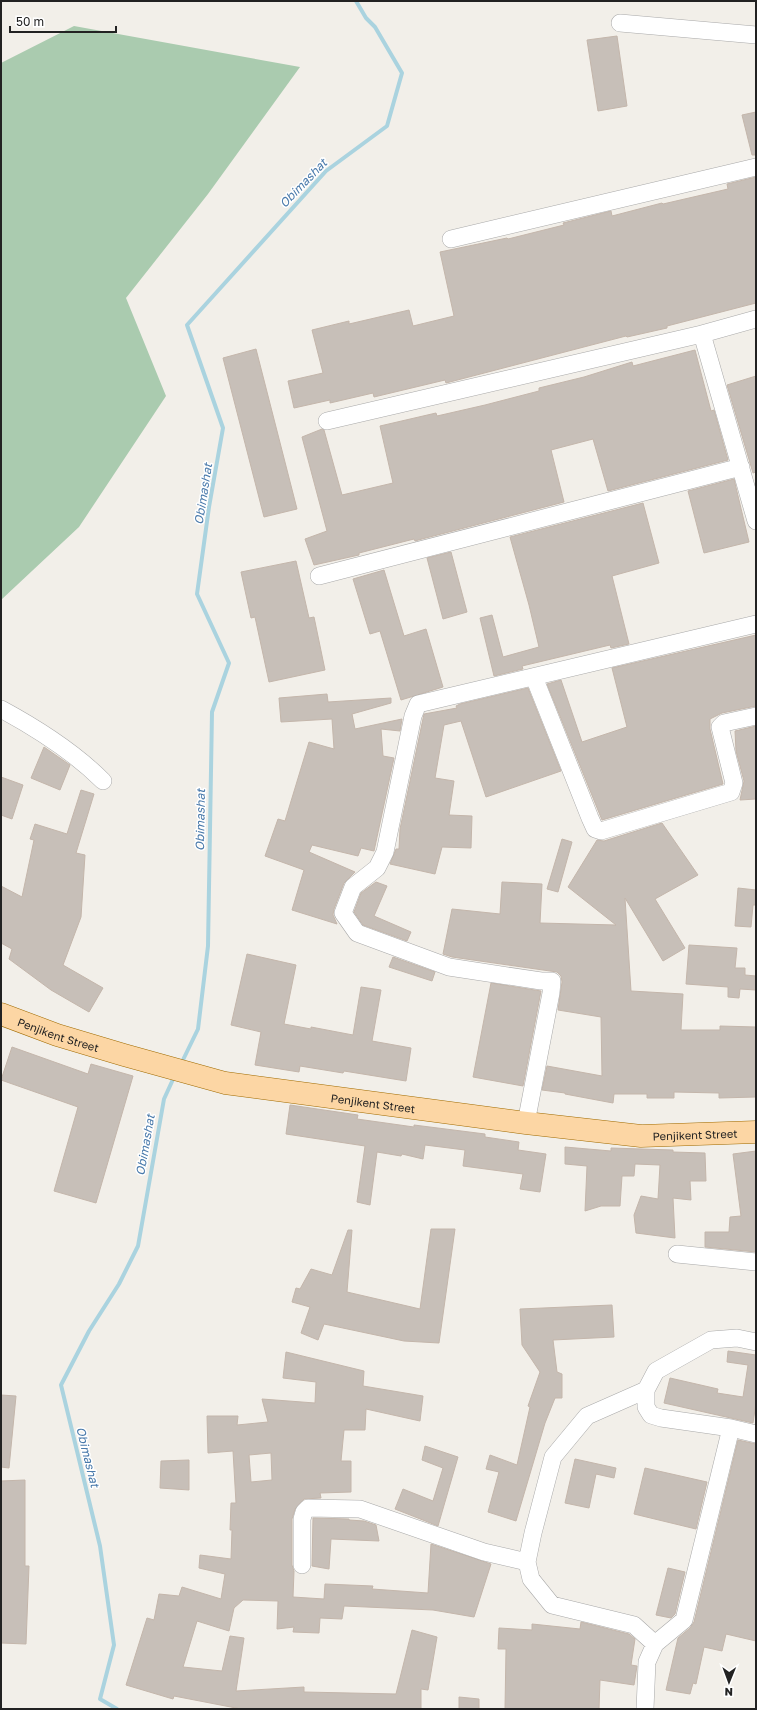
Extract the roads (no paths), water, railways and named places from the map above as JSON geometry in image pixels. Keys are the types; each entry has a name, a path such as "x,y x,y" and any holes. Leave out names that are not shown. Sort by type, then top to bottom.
{"main road":[{"name":"Penjikent Street","path":"1,1014 57,1035 224,1083 526,1123 641,1136 756,1132"}],"street":[{"path":"620,23 756,35"},
{"path":"451,239 756,167"},
{"path":"327,421 702,334 756,319"},
{"path":"702,334 742,467 756,521"},
{"path":"319,576 742,467"},
{"path":"526,1123 552,981 449,967 358,933 343,913 353,888 377,868 385,852 413,716 418,704 756,624"},
{"path":"534,677 590,818 595,829 601,831 731,792 734,783 720,727 724,723 756,716"},
{"path":"1,709 28,724 85,763 104,781"},
{"path":"677,1254 756,1262"},
{"path":"756,1342 737,1338 711,1340 656,1371 646,1390 646,1407 651,1414 661,1418 730,1428 756,1434"},
{"path":"646,1390 587,1416 553,1457 527,1562 531,1579 552,1605 634,1625 655,1644"},
{"path":"645,1709 647,1662 655,1644 684,1620 730,1428"},
{"path":"302,1565 302,1519 304,1512 308,1508 360,1509 484,1552 527,1562"}],"waterway":[{"name":"Obimashat","path":"181,1064 198,1029 208,946 212,712 229,663 197,594 209,507 223,428 187,325 326,171 387,126 402,73 375,27 366,18 356,1"},
{"name":"Obimashat","path":"117,1709 100,1699 114,1645 100,1546 61,1385 89,1331 119,1284 138,1246 164,1099 175,1075"}]}
